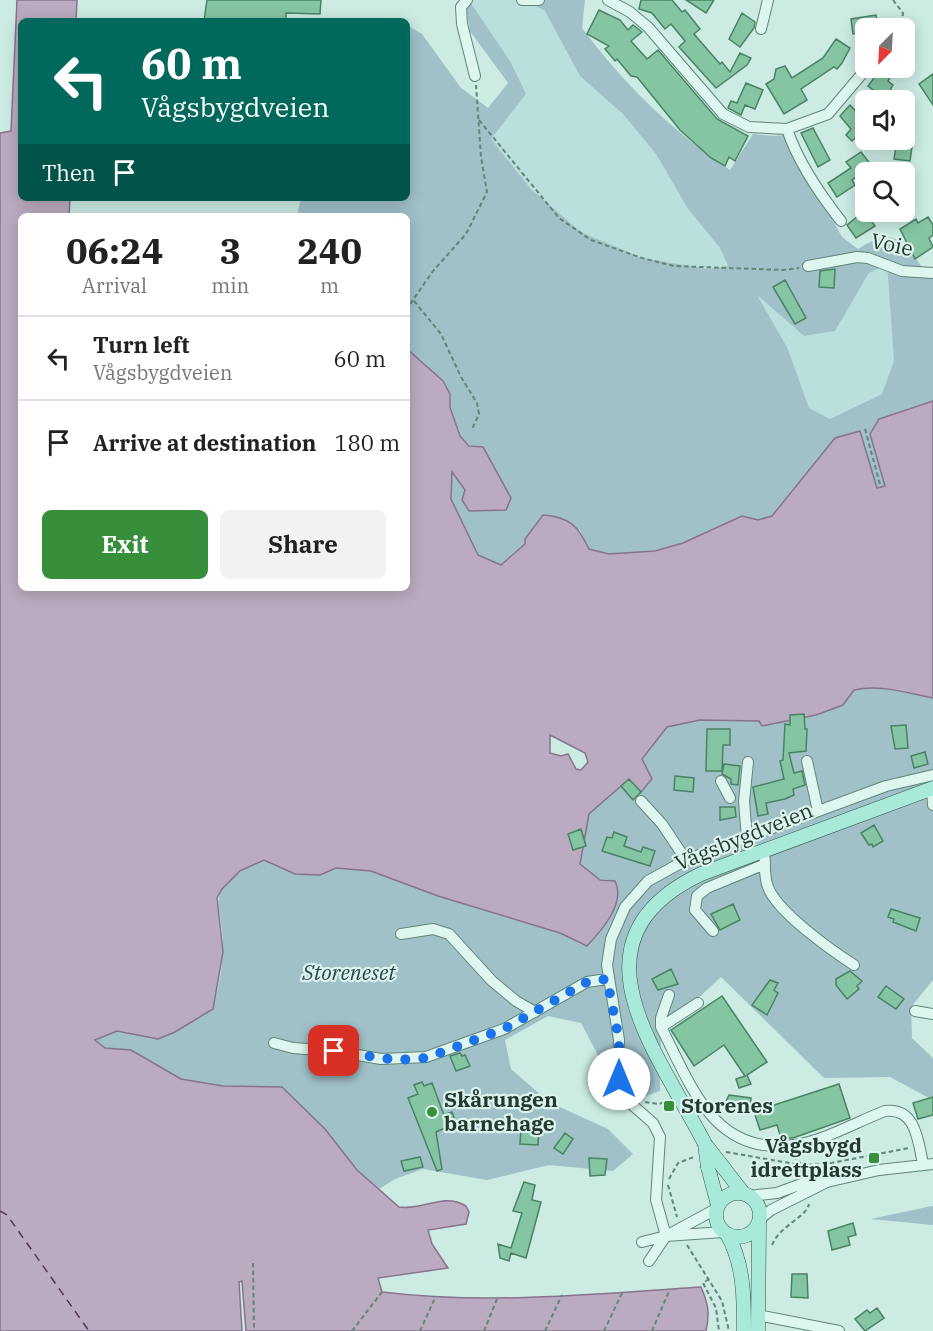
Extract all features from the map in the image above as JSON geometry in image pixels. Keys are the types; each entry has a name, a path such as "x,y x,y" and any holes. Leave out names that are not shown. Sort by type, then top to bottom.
{"main road":[{"name":"Vågsbygdveien","path":"746,1195 705,1144 638,1016 629,983 630,950 642,920 667,893 701,874 933,784"},
{"name":"Vågsbygdveien","path":"705,1144 717,1207"},
{"path":"744,1331 740,1268 735,1248 716,1219 717,1207 731,1194 746,1195 757,1204 759,1221 758,1331"},
{"path":"725,1233 743,1237 753,1232 759,1221"}],"street":[{"path":"466,0 462,7 462,24 475,76"},
{"path":"522,0 539,0"},
{"path":"608,0 630,12 648,27 723,114 749,127 787,129 828,114 859,78"},
{"path":"761,29 768,0"},
{"path":"787,129 792,146 841,221"},
{"name":"Voie","path":"808,266 857,257 868,258 902,271 933,273"},
{"path":"807,761 818,811"},
{"name":"Vågsbygdveien","path":"747,838 744,820 748,762"},
{"path":"721,781 730,798"},
{"path":"933,784 933,805"},
{"name":"Vågsbygdveien","path":"666,1236 656,1200 660,1137 652,1123 626,1095 619,1079 619,1040 607,979 611,939 625,907 648,881 686,860 886,786 933,784"},
{"path":"641,801 668,832 686,860"},
{"path":"764,850 766,884 778,903 821,942 854,965"},
{"name":"Vågsbygdveien","path":"713,932 695,910 696,896 707,888 765,864"},
{"path":"401,934 432,929 449,934 492,981 516,1001 535,1012"},
{"path":"274,1043 293,1048 396,1060 426,1058 504,1029 587,982 607,979"},
{"path":"669,995 661,1018 662,1027 710,1116 724,1130 738,1138 770,1144 795,1145 885,1111 894,1111 905,1115 912,1122 928,1164 879,1170 827,1182 807,1182 777,1193 746,1195"},
{"path":"662,1027 698,1003"},
{"path":"915,1011 933,1014"},
{"path":"759,1221 771,1210 827,1182"},
{"path":"649,1261 666,1236 717,1207"},
{"path":"642,1242 666,1236 725,1233"},
{"path":"758,1316 839,1331"}],"path":[{"path":"893,0 903,13 902,18"},
{"path":"410,306 434,271 466,234 487,192 481,157 475,76"},
{"path":"479,120 559,218 591,240 642,258 674,266 783,270 808,266"},
{"path":"414,301 441,334 461,378 477,403 479,414 472,429"},
{"path":"865,429 881,488"},
{"path":"636,1108 643,1103 659,1104 667,1101"},
{"path":"801,1165 826,1164 896,1149 920,1147"},
{"path":"769,1254 777,1233 806,1212 809,1201"},
{"path":"688,1246 726,1310 729,1331"},
{"path":"253,1263 254,1331"},
{"path":"709,1279 703,1283 716,1308 719,1331"},
{"path":"652,1331 670,1289"},
{"path":"352,1331 382,1292"},
{"path":"604,1331 623,1292"},
{"path":"545,1331 562,1295"},
{"path":"420,1331 435,1298"},
{"path":"484,1331 497,1299"}],"shaded area":[{"path":"17,0 77,0 76,18 18,18 18,201 70,201 69,213 18,213 18,591 410,591 410,352 443,381 450,394 450,407 460,436 469,446 483,447 511,498 506,510 469,511 462,500 465,490 452,472 451,499 478,555 501,565 525,544 525,539 543,515 567,521 581,534 589,549 609,554 655,551 683,543 742,516 758,520 772,516 835,438 860,431 877,488 885,486 870,434 879,419 933,401 933,698 894,690 864,688 854,690 843,705 816,715 762,726 759,721 700,720 667,727 642,759 652,779 641,792 621,786 589,814 580,864 600,880 615,881 618,889 611,916 587,946 560,933 438,896 371,871 336,868 320,875 295,874 264,860 240,871 222,889 217,898 223,952 213,1009 175,1032 158,1039 117,1031 95,1040 105,1048 131,1050 181,1079 223,1086 282,1087 325,1129 357,1170 399,1207 416,1207 441,1201 458,1202 466,1206 469,1212 466,1224 428,1230 432,1244 448,1268 378,1278 382,1292 462,1298 502,1298 701,1287 708,1308 706,1331 246,1331 242,1281 239,1282 242,1331 0,1331 0,133 11,131","holes":["550,735 585,753 588,762 581,770 576,769 568,754 561,756 550,753"]},
{"path":"472,0 525,0 545,11 562,40 656,154 688,209 720,248 728,267 708,269 642,258 581,232 531,189 491,139 526,94 470,2"},
{"path":"887,263 894,361 882,394 830,419 809,408 788,349 755,293 804,336 835,331 869,273"}],"green space":[{"path":"525,0 585,0 582,28 614,68 669,123 730,170 753,134 774,136 794,134 793,149 842,237 858,249 880,239 895,239 915,257 922,267 921,272 933,270 933,515 870,434 885,486 877,489 860,432 835,438 772,516 758,520 742,516 683,543 655,551 609,554 593,552 589,549 580,530 525,539 525,544 501,565 478,555 451,499 452,472 465,491 469,511 506,510 473,448 460,436 443,381 410,352 410,213 298,213 300,201 410,201 410,27 422,34 461,88 488,108 508,83 470,31 466,7 470,2 510,61 526,94 491,139 531,189 581,232 642,258 708,269 728,266 720,248 688,209 656,154 623,114 580,76 545,11","holes":["887,264 894,361 882,394 830,419 809,408 788,349 757,295 804,336 835,331 869,273"]},
{"name":"Storeneset","path":"882,688 933,698 933,980 911,1007 912,1038 933,1058 933,1100 890,1077 824,1078 721,977 680,1015 661,1027 660,1091 643,1097 611,1080 581,1023 548,1016 505,1040 511,1069 549,1102 608,1129 633,1154 613,1171 549,1165 487,1180 423,1169 395,1179 379,1189 357,1170 325,1129 223,1086 181,1079 154,1066 140,1055 123,1049 104,1048 95,1039 117,1031 158,1039 213,1009 223,953 219,907 222,888 243,871 264,860 320,875 336,867 371,871 438,896 560,933 582,945 608,879 600,880 580,864 589,814 621,786 667,727 700,720 760,721 843,705 854,689"},
{"path":"932,1206 933,1225 871,1219"}],"building":[{"path":"207,0 321,0 320,14 286,13 286,18 204,18"},
{"path":"641,0 672,0 682,12 685,10 700,29 694,34 730,72 740,53 751,58 747,65 716,88 679,47 685,41 671,24 665,29 652,13 639,9"},
{"path":"686,0 714,0 706,13"},
{"path":"599,10 620,20 628,30 633,25 642,32 631,41 647,59 658,50 717,119 748,136 735,161 729,157 725,166 711,158 680,130 637,77 631,76 617,59 615,61 605,49 609,46 587,34"},
{"path":"742,13 755,22 754,28 740,47 729,39"},
{"path":"876,15 876,18 857,18"},
{"path":"855,18 855,34 853,34 851,19"},
{"path":"836,39 850,48 842,63 837,69 834,67 801,89 807,100 784,114 766,84 774,79 776,69 785,66 792,78 823,58"},
{"path":"933,74 933,105 919,84"},
{"path":"874,78 890,78 888,81 893,85 890,90 873,90 868,86"},
{"path":"746,83 763,90 755,109 745,105 741,115 728,108 731,101 737,103"},
{"path":"850,105 855,110 855,138 852,141 846,135 851,129 840,116"},
{"path":"813,128 830,160 818,167 801,133"},
{"path":"895,150 912,150 910,161 894,159"},
{"path":"861,152 869,162 855,162 855,178 852,180 855,185 837,197 828,183 851,168 846,162"},
{"path":"928,217 933,225 933,235 929,238 933,247 915,259 900,229 915,222 916,219 918,223"},
{"path":"855,218 855,222 872,222 875,226 856,238 847,225"},
{"path":"835,269 834,288 819,287 820,271"},
{"path":"785,280 806,318 795,324 773,287"},
{"path":"804,714 805,729 807,729 806,751 789,753 794,773 802,771 805,785 793,789 794,795 766,803 768,814 758,816 753,787 784,779 780,761 783,760 785,724 790,725 790,715"},
{"path":"906,725 908,748 895,749 891,726"},
{"path":"707,729 730,729 730,745 723,745 722,771 706,771"},
{"path":"925,752 928,764 914,768 911,756"},
{"path":"724,764 740,766 738,785 731,784 731,779 722,774"},
{"path":"675,776 694,778 693,792 674,790"},
{"path":"629,779 641,792 633,800 621,786"},
{"path":"720,807 735,807 736,817 720,820"},
{"path":"874,825 883,841 873,847 861,833"},
{"path":"581,829 586,846 573,850 568,834"},
{"path":"614,832 627,837 624,846 641,852 643,847 655,851 650,866 602,851 607,837 612,838"},
{"path":"733,904 740,920 720,930 711,914"},
{"path":"891,909 920,918 916,931 893,922 894,919 888,917"},
{"path":"671,969 678,984 658,990 652,979"},
{"path":"850,971 862,981 857,986 859,989 847,999 836,985 836,979"},
{"path":"770,980 778,983 774,990 778,993 767,1015 752,1005"},
{"path":"886,986 904,999 896,1009 878,997"},
{"path":"722,996 767,1062 747,1075 751,1084 739,1088 736,1079 745,1076 724,1045 694,1066 671,1030"},
{"path":"460,1053 462,1056 465,1055 470,1066 456,1071 450,1056"},
{"path":"422,1082 424,1086 432,1083 444,1115 452,1112 456,1123 436,1132 442,1169 437,1171 408,1098 418,1094 414,1085"},
{"path":"839,1084 850,1118 793,1138 781,1138 777,1125 760,1130 755,1115 772,1110 771,1106"},
{"path":"729,1095 751,1098 750,1111 728,1109 724,1105"},
{"path":"933,1097 933,1115 918,1119 913,1103"},
{"path":"521,1127 539,1128 538,1145 520,1144"},
{"path":"565,1133 573,1139 563,1154 554,1148"},
{"path":"420,1157 423,1167 404,1171 401,1161"},
{"path":"589,1158 607,1159 605,1175 590,1176"},
{"path":"524,1182 535,1185 532,1200 541,1202 526,1258 511,1253 509,1261 500,1258 498,1244 511,1248 522,1213 513,1211"},
{"path":"853,1223 856,1235 848,1237 850,1245 832,1250 828,1231"},
{"path":"792,1274 807,1274 808,1298 791,1297"},
{"path":"877,1308 884,1318 865,1331 855,1319 867,1310 870,1313"}],"ferry route":[{"path":"0,1211 7,1215 89,1331"}],"place":[{"name":"Storenes","path":"669,1106"},
{"name":"Skårungen barnehage","path":"432,1112"},
{"name":"Vågsbygd idrettplass","path":"874,1158"}],"route":[{"path":"334,1051 381,1059 426,1058 504,1029 587,982 607,979 619,1040 619,1079"}]}
